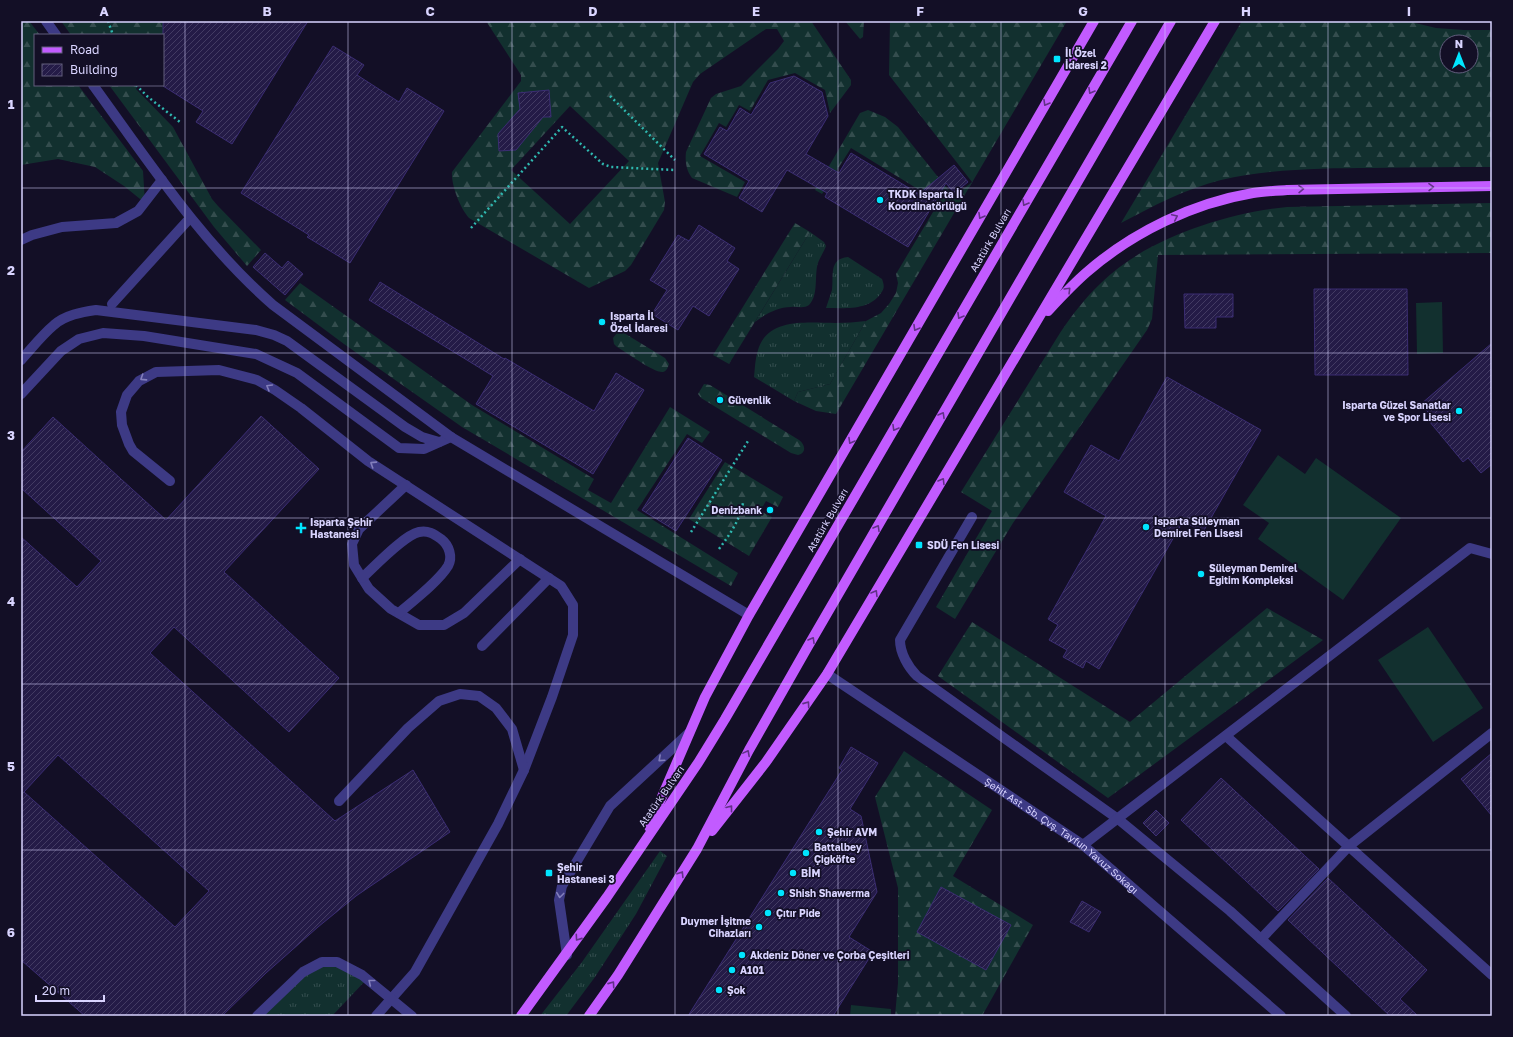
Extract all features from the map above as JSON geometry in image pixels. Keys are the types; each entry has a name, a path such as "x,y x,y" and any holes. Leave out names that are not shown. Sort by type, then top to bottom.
{"main road":[{"path":"640,848 705,697 748,615 1094,21"},
{"name":"Atatürk Bulvarı","path":"522,1016 567,955 698,763 725,719 1132,21"},
{"path":"589,1016 618,975 697,850 749,750 803,655 1171,21"},
{"path":"697,850 766,762 827,674 1215,21"},
{"path":"1032,329 1066,291 1087,271 1112,252 1144,232 1182,214 1217,202 1253,193 1287,190 1492,186"}],"street":[{"path":"46,21 55,34"},
{"path":"94,86 190,218 248,283 272,305 450,437 748,615"},
{"path":"21,240 32,235 62,228 116,222 138,211 162,180"},
{"path":"112,304 190,218"},
{"path":"21,360 55,324 67,317 81,312 96,310 256,330 274,335 287,341 405,427 422,437 439,442"},
{"path":"21,394 61,351 79,339 103,333 144,336 256,354 297,373 399,448 424,449 450,437"},
{"path":"170,481 133,451 122,425 121,412 127,395 139,381 156,372 219,370 257,380 275,390 301,408 368,461 561,586 573,605 573,635 552,697 524,770 498,824 414,972 376,1016"},
{"path":"406,485 359,529 352,544 354,565 369,589 391,609 419,625 444,625 464,613 520,559"},
{"path":"972,518 900,640 900,648 908,666 917,676 1118,819 1230,911 1346,1016"},
{"path":"362,578 404,540 418,532 431,532 445,542 450,552 448,566 431,586 399,613"},
{"path":"1084,845 1470,548 1492,554"},
{"path":"482,646 549,578"},
{"name":"Şehit Ast. Sb. Çvş. Tayfun Yavuz Sokağı","path":"827,674 1084,845 1281,1016"},
{"path":"339,801 408,728 439,700 460,694 479,696 496,708 512,729 524,770"},
{"path":"567,955 559,900 562,886 610,806 689,733"},
{"path":"1261,940 1349,846 1492,733"},
{"path":"1226,736 1492,975"},
{"path":"257,1016 303,972 322,962 337,962 362,975 412,1016"}],"path":[{"path":"108,21 113,34"},
{"path":"137,86 148,97 180,122"},
{"path":"610,96 675,160"},
{"path":"471,228 562,127 603,164 611,167 675,170"},
{"path":"691,532 748,441"},
{"path":"719,549 734,528 741,514 743,504"}],"green space":[{"path":"21,21 29,21 39,34 34,34 34,86 79,86 143,171 145,203 124,186 95,167 58,159 21,165"},
{"path":"61,21 178,21 164,34 70,34"},
{"path":"486,21 811,21 851,80 851,85 830,113 825,90 795,73 768,80 750,111 739,105 726,127 719,123 700,156 745,182 737,197 692,178 686,165 686,152 711,98 716,94 741,86 784,41 777,29 766,29 700,74 693,82 658,163 665,202 664,210 631,265 625,271 589,288 469,218 462,208 455,190 452,172 521,81 521,75","holes":["570,106 629,161 570,224 511,170"]},
{"path":"845,21 864,21 863,37 860,39"},
{"path":"890,21 1067,21 836,414 816,411 794,401 798,392 830,384 866,321 881,313 896,293 898,283 896,274 939,202 851,148 822,194 815,190 860,113 868,110 885,117 898,127 954,197 972,182 889,75"},
{"path":"1242,21 1407,21 1436,28 1492,30 1492,167 1333,168 1258,173 1221,180 1195,188 1157,204 1121,223"},
{"path":"110,86 138,86 136,89 173,127 212,199 261,250 247,266 214,227"},
{"path":"1492,203 1492,253 1158,255 1152,319 1147,330 1013,523 955,619 936,607 992,511 961,492 1060,333 1079,307 1101,283 1119,267 1140,253 1163,241 1188,231 1238,215 1263,210 1287,207"},
{"path":"795,223 810,232 729,364 713,355"},
{"path":"810,232 824,242 826,246 818,263 815,290 812,301 805,307 786,307 776,310 755,322"},
{"path":"848,257 882,279 884,288 876,299 863,306 849,308 826,308 832,290 833,269 837,261"},
{"path":"300,283 472,405 594,479 588,490 611,503 670,407 710,432 702,443 687,434 637,510 738,573 731,586 462,427 344,344 285,300"},
{"path":"1442,302 1443,353 1417,354 1416,303"},
{"path":"866,321 830,384 798,392 794,401 754,377 757,353 763,339 770,332 780,327 801,323"},
{"path":"620,332 665,358 669,364 666,370 663,372 653,369 617,347 614,344 613,338"},
{"path":"704,384 710,385 799,440 804,446 803,452 798,455 791,453 701,398 698,394"},
{"path":"1278,455 1305,474 1316,458 1401,518 1343,600 1258,539 1269,523 1243,505"},
{"path":"725,462 783,497 778,507 766,501 760,511 772,517 749,556 689,519"},
{"path":"1267,608 1323,640 1108,798 938,676 972,622 1130,722"},
{"path":"1428,627 1483,708 1433,742 1378,660"},
{"path":"904,751 992,810 953,876 1033,925 982,1016 895,1016 898,983 898,888 875,797"},
{"path":"660,851 667,856 636,914 595,977 566,1016 540,1016 582,962"},
{"path":"337,962 367,979 332,1016 257,1016 303,972"},
{"path":"851,1005 891,1009 891,1016 850,1016"}],"building":[{"path":"163,21 308,21 232,144 196,122 203,111 163,86"},
{"path":"333,46 364,65 357,75 399,102 407,88 444,111 350,263 307,237 309,235 241,193"},
{"path":"794,76 822,92 828,116 806,154 839,173 851,153 919,194 954,165 968,182 954,193 946,183 908,247 825,197 827,193 787,170 762,212 739,198 749,181 704,154 720,127 727,131 740,108 751,115 770,83"},
{"path":"549,90 551,117 543,117 516,150 499,151 498,134 520,109 518,93"},
{"path":"699,225 735,248 727,261 739,269 709,316 693,306 678,330 652,314 667,290 650,280 678,235 689,241"},
{"path":"265,253 282,268 288,261 303,274 285,295 253,267"},
{"path":"380,282 504,359 505,358 594,411 616,373 644,390 593,474 476,404 493,376 369,300"},
{"path":"1314,289 1407,289 1408,375 1315,375"},
{"path":"1184,294 1233,294 1233,317 1216,317 1216,328 1185,328"},
{"name":"Isparta Güzel Sanatlar ve Spor Lisesi","path":"1492,343 1492,464 1481,473 1468,458 1463,462 1429,421 1433,418 1421,404"},
{"path":"1167,377 1261,430 1203,532 1183,521 1099,669 1086,661 1083,668 1063,657 1067,650 1049,640 1058,625 1048,619 1106,516 1064,492 1091,445 1119,461"},
{"path":"261,416 319,469 224,572 339,678 289,732 174,627 150,653 335,821 413,770 450,832 356,896 266,973 222,1016 85,1016 21,960 21,537 77,587 101,561 21,488 21,452 53,417 166,520","holes":["58,755 209,891 175,927 24,792"]},
{"path":"688,438 722,460 676,531 642,510"},
{"path":"851,747 878,763 850,809 861,816 877,892 849,937 873,952 833,1016 688,1016 842,770 839,768"},
{"path":"1492,753 1492,816 1461,779"},
{"path":"1221,778 1319,869 1278,911 1181,820"},
{"path":"1156,810 1169,823 1156,836 1143,823"},
{"path":"1328,878 1427,970 1400,999 1418,1016 1390,1016 1288,920"},
{"path":"941,887 1011,925 986,970 917,932"},
{"path":"1082,901 1101,912 1089,932 1070,922"}],"place":[{"name":"İl Özel İdaresi 2","path":"1057,59"},
{"name":"TKDK Isparta İl Koordinatörlüğü","path":"880,200"},
{"name":"Isparta İl Özel İdaresi","path":"602,322"},
{"name":"Güvenlik","path":"720,400"},
{"name":"Isparta Güzel Sanatlar ve Spor Lisesi","path":"1459,411"},
{"name":"Denizbank","path":"770,510"},
{"name":"Isparta Süleyman Demirel Fen Lisesi","path":"1146,527"},
{"name":"Isparta Şehir Hastanesi","path":"301,528"},
{"name":"SDÜ Fen Lisesi","path":"919,545"},
{"name":"Süleyman Demirel Eğitim Kompleksi","path":"1201,574"},
{"name":"Şehir AVM","path":"819,832"},
{"name":"Battalbey Çiğköfte","path":"806,853"},
{"name":"Şehir Hastanesi 3","path":"549,873"},
{"name":"BİM","path":"793,873"},
{"name":"Shish Shawerma","path":"781,893"},
{"name":"Çıtır Pide","path":"768,913"},
{"name":"Duymer İşitme Cihazları","path":"759,927"},
{"name":"Akdeniz Döner ve Çorba Çeşitleri","path":"742,955"},
{"name":"A101","path":"732,970"},
{"name":"Şok","path":"719,990"}]}
